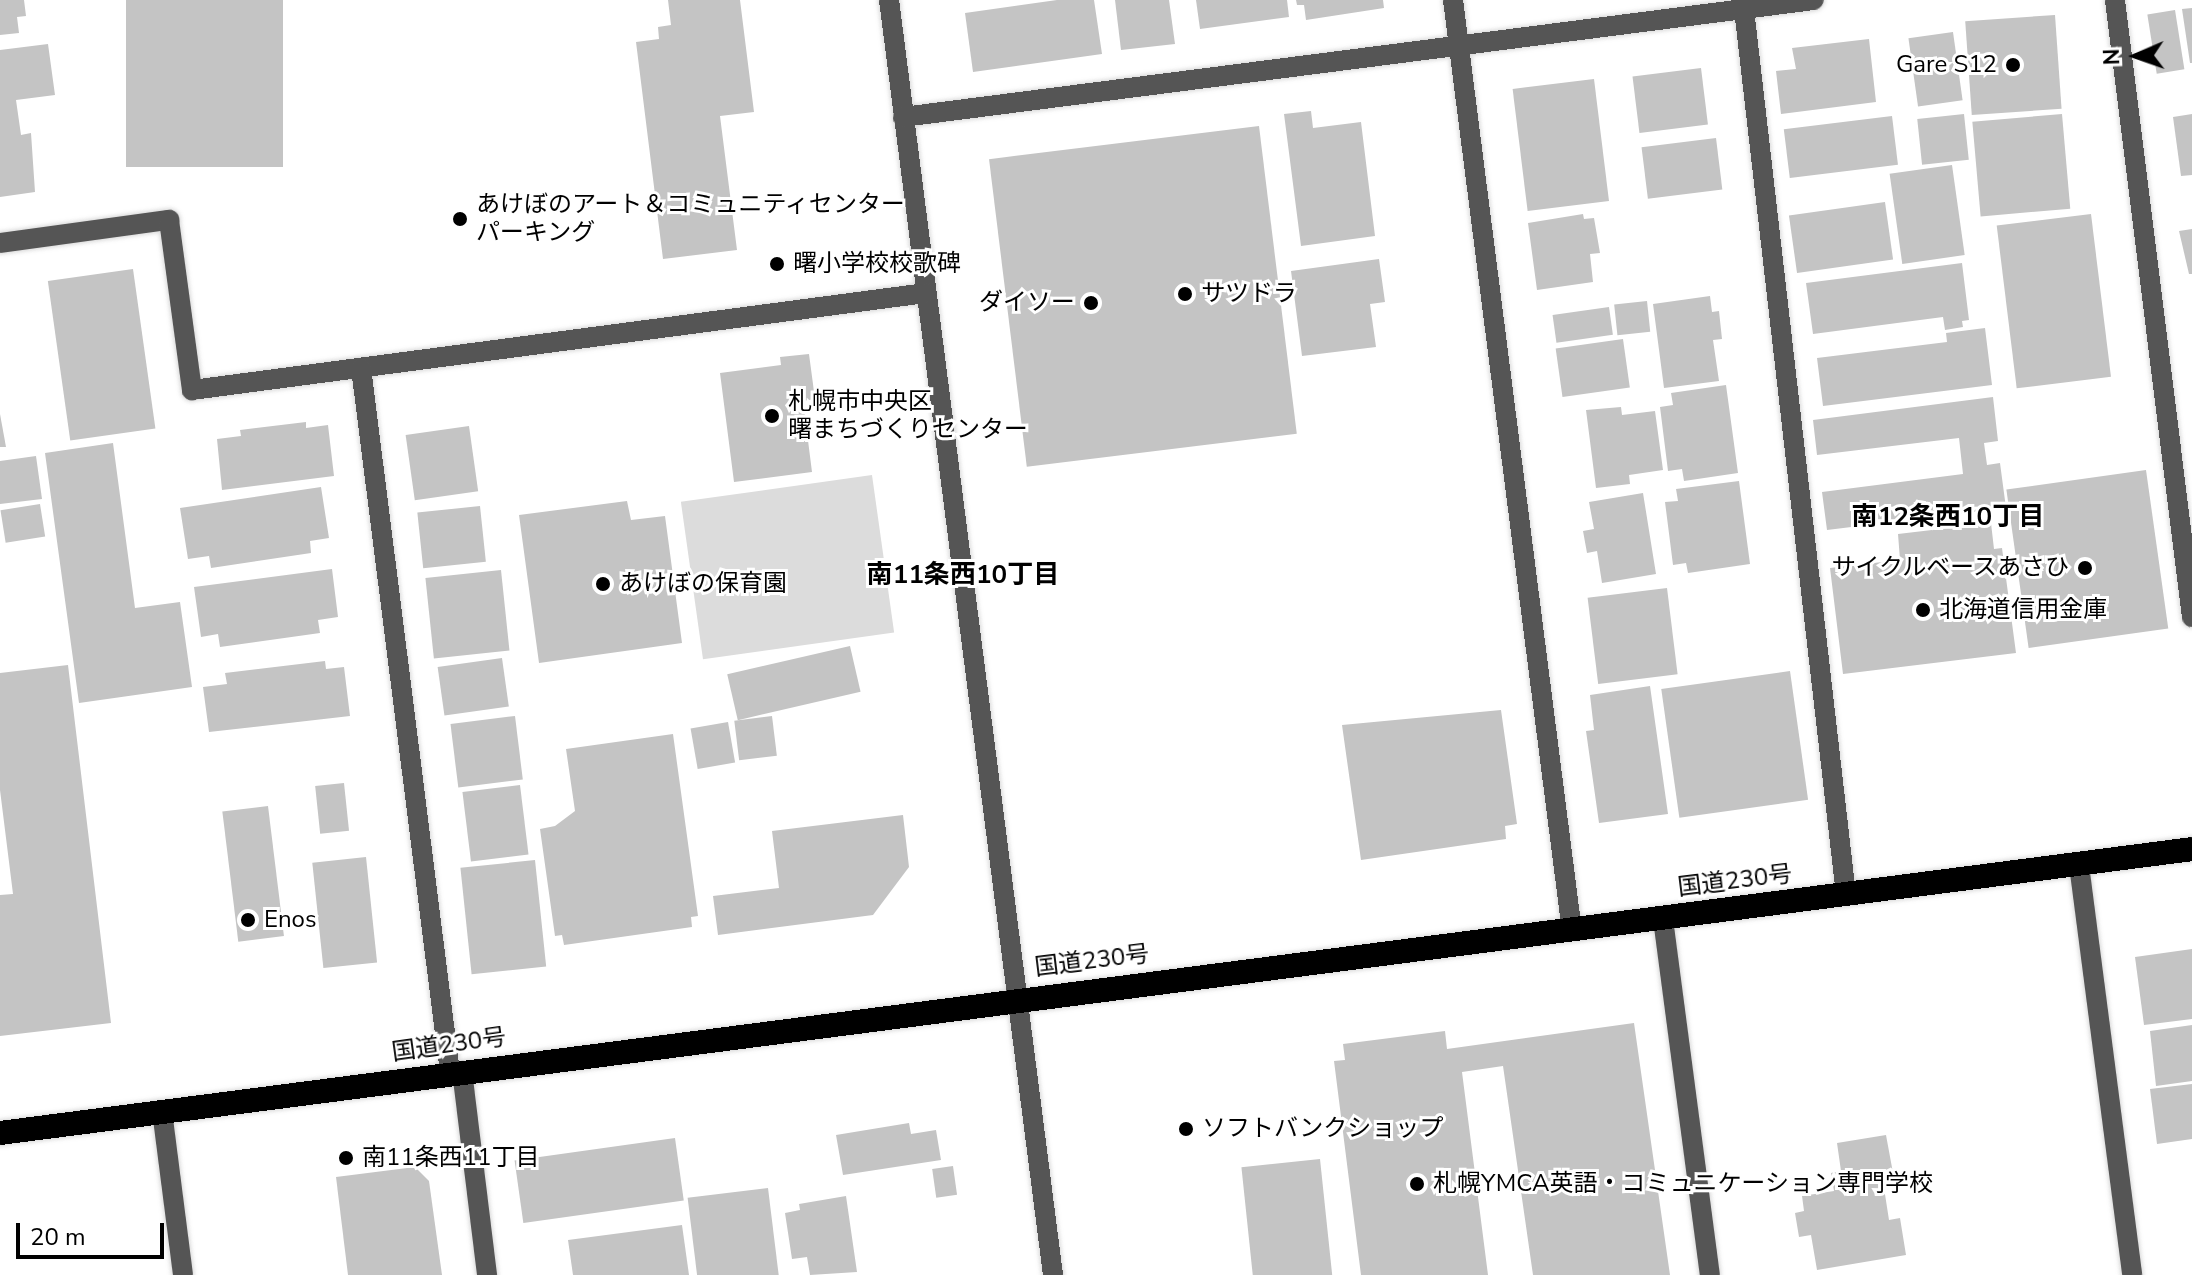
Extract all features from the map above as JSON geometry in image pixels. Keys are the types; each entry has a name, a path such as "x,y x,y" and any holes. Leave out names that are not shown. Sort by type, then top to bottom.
{"highway":[{"name":"国道230号","path":"0,1133 2192,849"}],"street":[{"path":"889,0 1053,1275"},
{"path":"1453,0 1572,931"},
{"path":"903,117 1814,0"},
{"path":"2115,0 2192,617"},
{"path":"1744,9 1846,895"},
{"path":"0,243 169,220 192,390 926,293"},
{"path":"361,368 456,1072 487,1275"},
{"path":"2079,865 2132,1275"},
{"path":"1663,919 1710,1275"},
{"path":"162,1111 183,1275"}],"shaded area":[{"path":"872,475 894,632 703,659 681,502"}],"building":[{"path":"0,0 24,0 26,16 17,17 19,33 0,35"},
{"path":"126,0 283,0 283,167 126,167"},
{"path":"668,0 740,0 754,112 720,116 737,250 663,259 636,42 659,39 658,27 671,25"},
{"path":"1057,0 1094,0 1102,54 973,72 965,13"},
{"path":"1115,0 1169,0 1175,44 1121,50"},
{"path":"1196,0 1287,0 1289,17 1200,29"},
{"path":"1296,0 1383,0 1384,8 1306,20 1304,5 1297,5"},
{"path":"2192,8 2192,63 2190,63 2182,9"},
{"path":"2175,10 2184,69 2157,74 2147,14"},
{"name":"Gare S12","path":"2055,15 2062,109 1972,115 1965,21"},
{"path":"1953,32 1963,100 1918,107 1908,38"},
{"path":"1869,39 1876,102 1781,114 1776,71 1796,69 1792,48"},
{"path":"48,44 55,95 16,100 21,135 31,133 35,192 0,197 0,50"},
{"path":"1701,68 1708,125 1639,133 1633,76"},
{"path":"1594,79 1609,201 1528,211 1513,89"},
{"path":"1311,111 1313,128 1361,122 1375,236 1301,246 1284,114"},
{"path":"1964,114 1969,160 1922,165 1917,119"},
{"path":"2062,114 2070,209 1981,216 1972,122"},
{"path":"2192,114 2192,175 2181,176 2173,117"},
{"path":"1892,116 1898,165 1790,178 1784,129"},
{"path":"1259,126 1297,434 1027,467 989,159"},
{"path":"1716,138 1722,190 1648,199 1642,147"},
{"path":"1952,165 1965,255 1902,264 1890,174"},
{"path":"1885,202 1893,259 1797,273 1789,215"},
{"path":"1583,214 1584,219 1594,218 1600,253 1590,254 1593,282 1537,290 1528,223"},
{"path":"2091,214 2111,377 2017,388 1997,226"},
{"path":"2192,229 2192,274 2189,274 2179,231"},
{"path":"1379,259 1385,302 1370,304 1376,347 1302,356 1291,271"},
{"path":"1962,263 1969,320 1962,321 1963,327 1945,330 1943,317 1813,334 1806,283"},
{"path":"133,269 155,428 70,440 48,281"},
{"path":"1710,296 1712,312 1719,311 1722,339 1713,340 1719,381 1664,388 1653,304"},
{"path":"1647,301 1650,332 1617,335 1614,304"},
{"path":"1609,307 1613,335 1556,343 1553,315"},
{"path":"1985,328 1992,385 1823,406 1817,358 1947,342 1946,333"},
{"path":"1623,339 1630,388 1562,397 1556,348"},
{"path":"809,354 815,399 803,401 812,472 734,482 720,373 781,365 780,357"},
{"path":"1726,385 1738,473 1684,481 1682,469 1668,471 1660,407 1673,405 1671,393"},
{"path":"1993,397 1998,441 1984,443 1987,465 2000,463 2006,508 1827,530 1822,492 1963,474 1959,438 1817,455 1813,420"},
{"path":"1621,407 1622,415 1655,411 1663,470 1629,475 1630,484 1596,488 1586,410"},
{"path":"0,414 6,447 0,447"},
{"path":"306,422 306,428 328,425 334,476 222,490 217,439 241,436 240,430"},
{"path":"469,426 478,491 415,500 406,435"},
{"path":"113,443 135,608 180,602 192,687 79,703 45,453"},
{"path":"36,456 42,499 0,504 0,461"},
{"path":"2146,470 2168,628 2029,648 2006,490"},
{"path":"1739,481 1750,564 1688,573 1686,563 1673,565 1665,502 1678,501 1676,489"},
{"path":"321,487 329,538 310,541 311,553 211,568 209,556 188,559 180,508"},
{"path":"1643,493 1656,574 1602,583 1597,551 1587,553 1583,531 1594,529 1589,502"},
{"path":"627,501 631,520 665,516 682,643 539,663 519,515"},
{"path":"40,504 45,537 6,543 0,510"},
{"path":"480,506 486,562 423,568 417,513"},
{"name":"北海道信用金庫","path":"1991,523 1994,549 2002,548 2016,653 1843,674 1830,568 1900,560 1898,534"},
{"path":"332,569 338,617 318,620 320,633 220,647 218,634 201,637 194,587"},
{"path":"501,570 509,651 434,659 425,578"},
{"path":"1667,588 1678,674 1598,684 1588,598"},
{"path":"850,646 861,692 738,720 727,674"},
{"path":"502,658 509,707 444,716 438,667"},
{"path":"325,661 326,669 344,667 350,716 209,732 203,687 227,684 225,673"},
{"path":"68,665 111,1023 0,1036 0,895 13,894 0,790 0,673"},
{"path":"1790,671 1808,800 1679,818 1661,689"},
{"path":"1650,686 1668,814 1599,823 1586,731 1594,730 1590,695"},
{"path":"1501,710 1517,824 1505,826 1506,839 1361,860 1342,725"},
{"path":"515,716 523,780 458,787 450,724"},
{"path":"772,716 777,756 739,760 734,721"},
{"path":"728,722 735,762 698,769 691,729"},
{"path":"673,734 698,916 691,917 692,927 564,945 562,935 555,936 540,829 555,826 575,811 566,749"},
{"path":"344,783 349,831 320,834 315,786"},
{"path":"520,785 529,854 471,862 462,792"},
{"path":"268,806 284,936 238,942 222,812"},
{"path":"903,815 909,867 873,915 718,935 713,896 779,888 772,831"},
{"path":"366,857 377,962 323,968 312,863"},
{"path":"535,860 546,966 472,974 460,868"},
{"path":"2192,949 2192,1019 2144,1025 2135,957"},
{"path":"1634,1023 1670,1275 1533,1275 1503,1066 1462,1072 1488,1275 1361,1275 1334,1061 1345,1060 1343,1044 1445,1031 1447,1049"},
{"path":"2192,1025 2192,1081 2156,1086 2150,1031"},
{"path":"2192,1084 2192,1139 2157,1144 2150,1089"},
{"path":"909,1123 911,1134 936,1130 941,1160 843,1175 836,1135"},
{"path":"1886,1135 1893,1173 1882,1175 1889,1220 1900,1218 1906,1255 1817,1270 1811,1235 1799,1237 1795,1213 1804,1211 1802,1196 1834,1191 1831,1173 1841,1171 1837,1143"},
{"path":"675,1138 684,1200 523,1223 515,1161"},
{"path":"1320,1159 1332,1275 1253,1275 1241,1167"},
{"path":"953,1166 957,1195 936,1198 932,1169"},
{"path":"415,1167 429,1181 442,1275 348,1275 336,1177"},
{"path":"768,1188 779,1275 697,1275 688,1198"},
{"path":"846,1196 857,1272 810,1275 807,1257 792,1259 785,1213 800,1210 799,1204"},
{"path":"682,1225 689,1275 573,1275 568,1240"}],"place":[{"name":"Gare S12","path":"2013,65"},
{"name":"あけぼのアート＆コミュニティセンター パーキング","path":"460,219"},
{"name":"曙小学校校歌碑","path":"777,264"},
{"name":"サツドラ","path":"1185,294"},
{"name":"ダイソー","path":"1091,303"},
{"name":"札幌市中央区 曙まちづくりセンター","path":"772,416"},
{"name":"サイクルベースあさひ","path":"2085,568"},
{"name":"あけぼの保育園","path":"603,584"},
{"name":"北海道信用金庫","path":"1923,610"},
{"name":"Enos","path":"248,920"},
{"name":"ソフトバンクショップ","path":"1186,1129"},
{"name":"南11条西11丁目","path":"346,1158"},
{"name":"札幌YMCA英語・コミュニケーション専門学校","path":"1417,1184"}],"district":[{"name":"南12条西10丁目","path":"1948,517"},
{"name":"南11条西10丁目","path":"963,575"}]}
